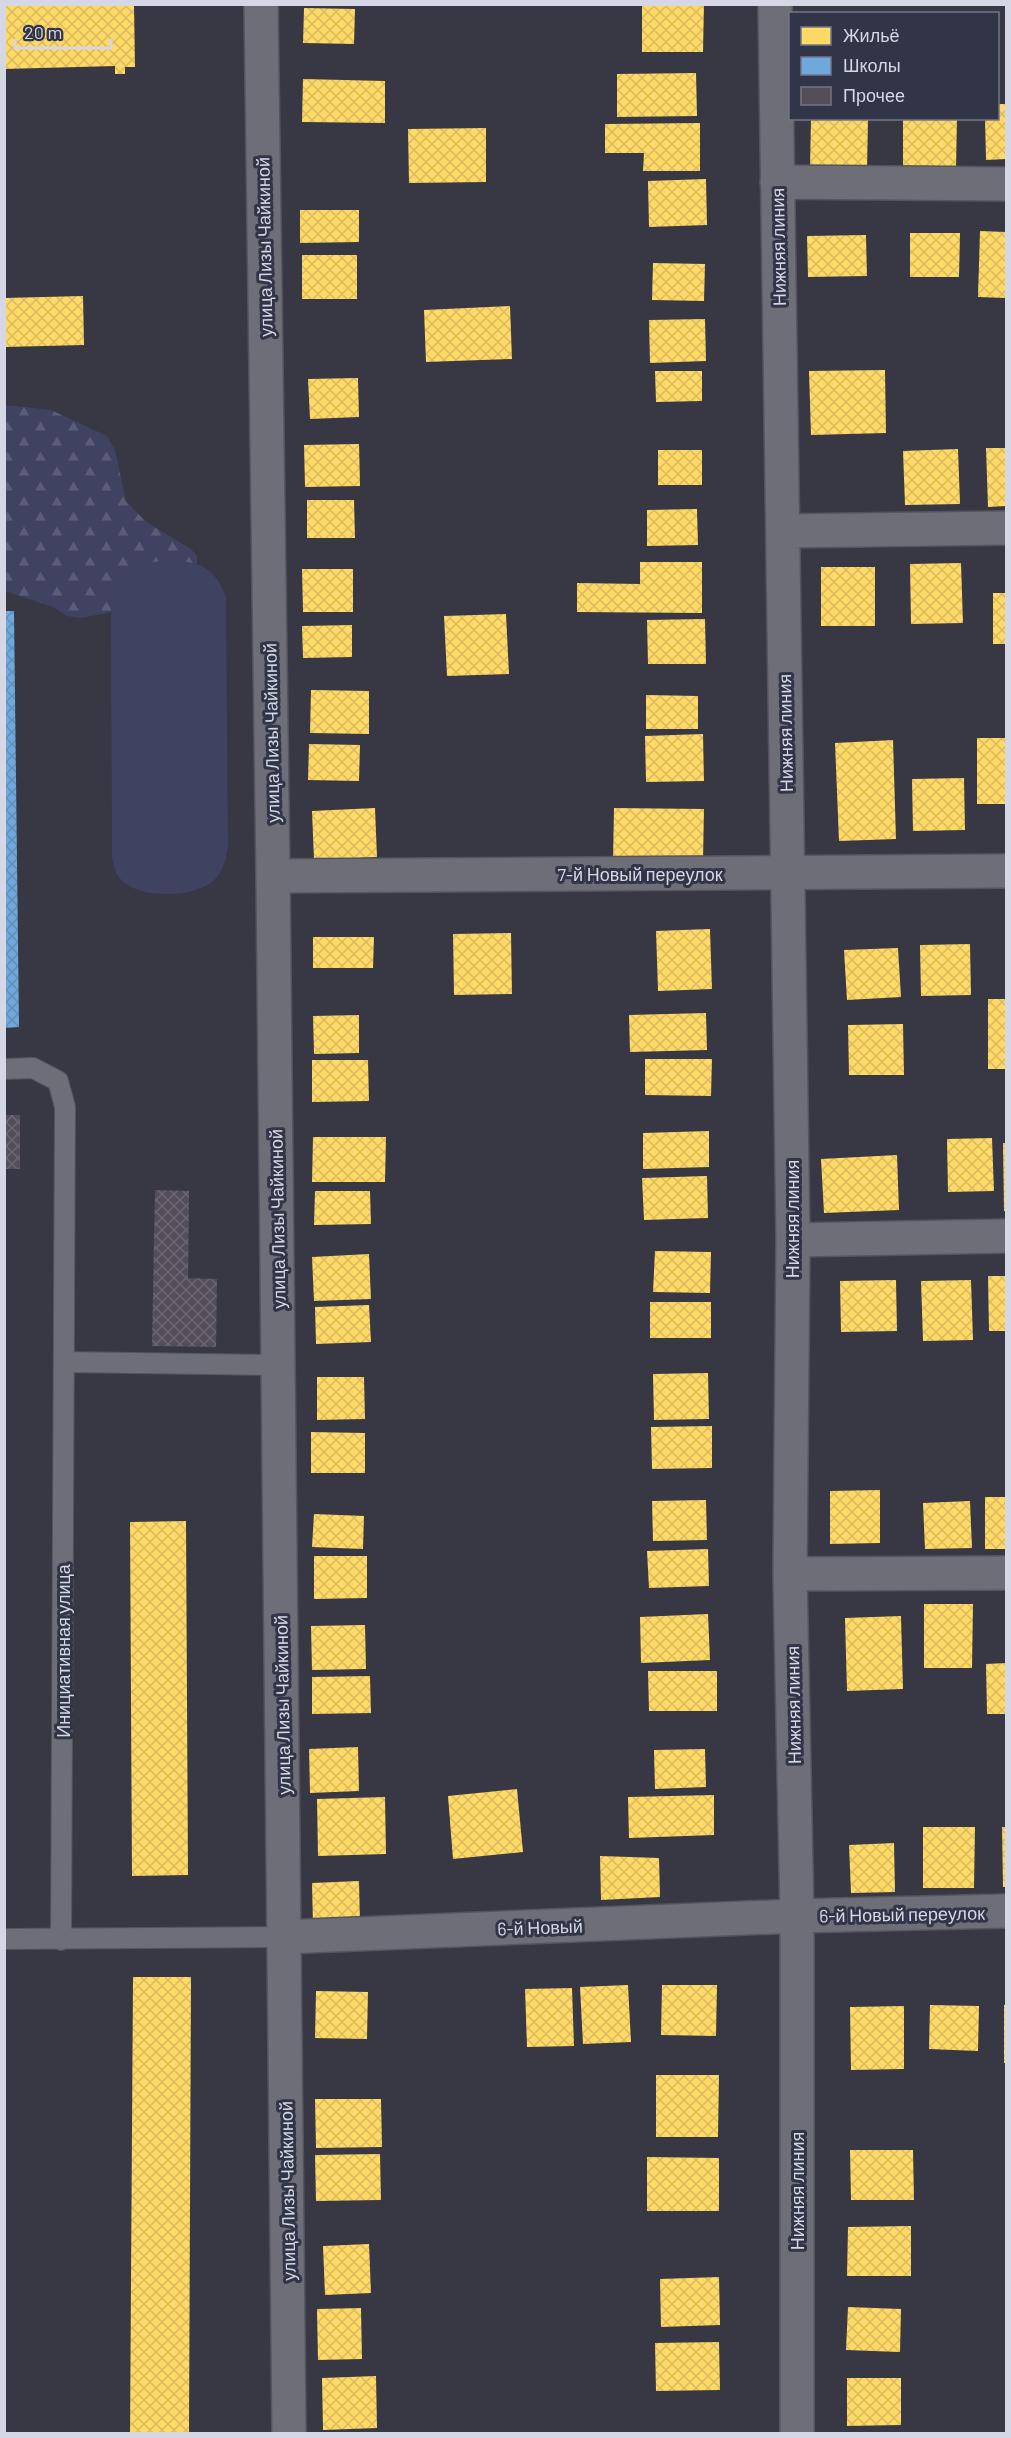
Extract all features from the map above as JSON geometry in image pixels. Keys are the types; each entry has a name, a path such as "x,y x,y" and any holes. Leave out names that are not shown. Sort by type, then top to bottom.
{"street":[{"name":"улица Лизы Чайкиной","path":"261,4 273,876 289,2433"},
{"name":"Нижняя линия","path":"775,4 793,1240 790,1575 797,1916 797,2433"},
{"path":"777,182 1006,184"},
{"path":"783,531 1006,528"},
{"name":"7-й Новый переулок","path":"273,876 1006,871"},
{"path":"793,1240 1006,1236"},
{"path":"790,1575 1006,1573"},
{"name":"6-й Новый переулок","path":"797,1916 1006,1911"},
{"name":"6-й Новый","path":"284,1937 797,1916"}],"lane":[{"name":"Инициативная улица","path":"4,1069 33,1068 58,1080 65,1107 62,1940"},
{"path":"64,1362 278,1365"},
{"path":"4,1939 284,1937"}],"green space":[{"path":"5,405 51,410 107,436 115,450 126,501 146,522 191,549 197,556 197,572 122,610 81,618 67,616 53,607 5,591"},
{"path":"168,560 189,562 205,568 217,579 226,598 228,846 217,877 196,890 167,894 138,890 126,884 117,874 112,859 111,606 118,584 129,571 145,564"}],"building: Жильё":[{"path":"4,4 134,4 135,67 125,67 125,74 115,74 115,66 4,69"},
{"path":"642,4 704,4 703,52 642,52"},
{"path":"304,8 355,9 354,44 303,43"},
{"path":"696,73 697,116 617,117 617,74"},
{"path":"303,79 385,81 385,123 302,122"},
{"path":"999,104 1006,104 1006,159 986,160 985,120 999,120"},
{"path":"811,120 868,120 867,168 810,168"},
{"path":"903,120 957,120 956,170 903,170"},
{"path":"700,123 700,171 643,171 644,153 605,153 605,124"},
{"path":"486,128 486,182 409,183 408,129"},
{"path":"706,179 707,225 649,227 648,181"},
{"path":"300,210 359,210 359,242 300,243"},
{"path":"980,231 1006,232 1006,298 978,297"},
{"path":"910,233 960,233 959,277 910,277"},
{"path":"866,235 867,276 808,277 807,236"},
{"path":"302,255 357,255 357,299 302,299"},
{"path":"653,263 705,264 704,301 652,300"},
{"path":"83,296 84,345 4,347 4,298"},
{"path":"510,306 512,359 426,362 424,310"},
{"path":"705,319 706,361 650,363 649,320"},
{"path":"885,370 886,433 811,435 809,371"},
{"path":"655,371 702,371 702,401 656,402"},
{"path":"358,378 359,417 310,419 308,379"},
{"path":"359,444 360,486 305,487 304,445"},
{"path":"986,448 1006,448 1006,506 988,507"},
{"path":"958,449 960,504 905,505 903,451"},
{"path":"658,450 702,450 702,485 658,485"},
{"path":"307,500 354,500 355,538 307,538"},
{"path":"697,509 698,545 647,546 647,510"},
{"path":"640,562 702,562 702,613 577,612 577,583 640,584"},
{"path":"961,563 963,623 911,624 910,564"},
{"path":"821,567 875,567 875,626 821,626"},
{"path":"302,569 353,569 353,612 303,612"},
{"path":"993,593 1006,593 1006,644 993,644"},
{"path":"506,614 509,674 447,676 444,616"},
{"path":"705,619 706,664 648,664 647,620"},
{"path":"352,625 352,657 303,658 302,626"},
{"path":"311,690 369,691 369,734 310,733"},
{"path":"646,695 698,696 698,729 646,729"},
{"path":"703,734 704,781 646,782 645,736"},
{"path":"977,738 1006,738 1006,804 977,804"},
{"path":"893,740 896,839 839,841 835,743"},
{"path":"309,744 360,745 359,781 308,780"},
{"path":"964,778 965,830 913,831 912,779"},
{"path":"375,808 377,857 314,860 312,811"},
{"path":"614,808 704,809 703,861 613,860"},
{"path":"710,929 712,989 658,991 656,931"},
{"path":"511,933 512,994 454,995 453,934"},
{"path":"313,937 374,937 373,968 313,968"},
{"path":"970,944 971,995 921,996 920,945"},
{"path":"898,948 901,997 847,1000 844,950"},
{"path":"988,999 1006,999 1006,1069 988,1069"},
{"path":"706,1013 707,1050 630,1052 629,1015"},
{"path":"359,1015 359,1053 314,1054 313,1016"},
{"path":"903,1024 904,1075 849,1075 848,1025"},
{"path":"645,1059 712,1059 711,1096 645,1095"},
{"path":"312,1060 368,1060 369,1101 312,1102"},
{"path":"709,1131 709,1167 643,1169 643,1133"},
{"path":"313,1137 386,1137 385,1182 312,1182"},
{"path":"992,1138 994,1191 948,1192 947,1139"},
{"path":"1003,1143 1006,1143 1006,1211 1004,1211"},
{"path":"897,1155 899,1210 824,1213 821,1159"},
{"path":"707,1176 708,1218 644,1220 642,1178"},
{"path":"315,1191 370,1191 371,1224 314,1225"},
{"path":"655,1251 711,1252 710,1293 653,1292"},
{"path":"369,1254 371,1299 314,1301 312,1257"},
{"path":"988,1276 1006,1276 1006,1331 989,1331"},
{"path":"896,1280 897,1331 841,1332 840,1281"},
{"path":"971,1280 973,1340 923,1341 921,1281"},
{"path":"650,1302 711,1302 711,1338 650,1338"},
{"path":"369,1305 371,1342 316,1344 315,1307"},
{"path":"708,1373 709,1419 654,1420 653,1374"},
{"path":"317,1377 364,1377 365,1419 317,1420"},
{"path":"712,1426 712,1468 652,1469 651,1427"},
{"path":"311,1432 365,1433 365,1473 311,1473"},
{"path":"880,1490 880,1543 830,1544 830,1491"},
{"path":"985,1497 1006,1497 1006,1549 985,1549"},
{"path":"706,1500 707,1540 653,1541 652,1501"},
{"path":"970,1501 972,1548 925,1549 923,1503"},
{"path":"314,1514 364,1516 363,1549 312,1547"},
{"path":"186,1521 188,1875 132,1876 130,1522"},
{"path":"708,1549 709,1586 649,1588 647,1551"},
{"path":"314,1556 367,1556 367,1598 314,1599"},
{"path":"924,1604 973,1604 972,1668 924,1668"},
{"path":"708,1614 710,1660 641,1663 640,1617"},
{"path":"901,1616 903,1689 847,1691 845,1618"},
{"path":"365,1625 366,1669 312,1670 311,1626"},
{"path":"1006,1663 1006,1714 987,1714 986,1664"},
{"path":"648,1671 717,1671 717,1711 649,1711"},
{"path":"370,1676 371,1713 312,1714 312,1677"},
{"path":"358,1747 359,1791 310,1793 309,1749"},
{"path":"705,1749 706,1787 655,1789 654,1750"},
{"path":"517,1789 523,1852 453,1859 448,1796"},
{"path":"714,1795 714,1835 629,1838 628,1797"},
{"path":"385,1797 386,1854 318,1856 317,1799"},
{"path":"923,1827 975,1827 974,1888 923,1888"},
{"path":"1002,1827 1006,1827 1006,1887 1003,1887"},
{"path":"894,1843 895,1892 851,1893 849,1845"},
{"path":"600,1856 659,1858 660,1897 601,1900"},
{"path":"359,1881 360,1924 313,1926 312,1883"},
{"path":"133,1977 191,1977 189,2434 130,2434"},
{"path":"628,1985 631,2042 583,2044 580,1987"},
{"path":"662,1985 717,1985 716,2036 661,2035"},
{"path":"572,1988 574,2046 527,2047 525,1989"},
{"path":"316,1991 368,1992 367,2039 315,2038"},
{"path":"930,2005 979,2006 978,2051 929,2049"},
{"path":"1004,2005 1006,2005 1006,2063 1004,2063"},
{"path":"904,2006 904,2069 851,2070 850,2007"},
{"path":"656,2075 719,2075 718,2137 656,2137"},
{"path":"315,2099 381,2099 382,2147 316,2148"},
{"path":"850,2150 913,2150 914,2200 851,2200"},
{"path":"380,2154 381,2200 316,2201 315,2155"},
{"path":"647,2157 719,2158 719,2211 647,2211"},
{"path":"911,2226 911,2276 847,2276 848,2227"},
{"path":"369,2244 371,2293 325,2295 323,2246"},
{"path":"719,2277 720,2325 661,2327 660,2279"},
{"path":"848,2307 901,2309 900,2352 846,2350"},
{"path":"361,2308 362,2359 318,2360 317,2309"},
{"path":"719,2342 720,2390 656,2391 655,2343"},
{"path":"376,2376 377,2428 323,2430 322,2378"},
{"path":"847,2378 901,2378 901,2425 847,2426"}],"building: Школы":[{"path":"4,611 14,611 19,1027 4,1028"}],"building: Прочее":[{"path":"4,1115 20,1115 20,1169 4,1169"},
{"path":"155,1190 189,1191 188,1278 217,1279 216,1347 152,1346"}]}
